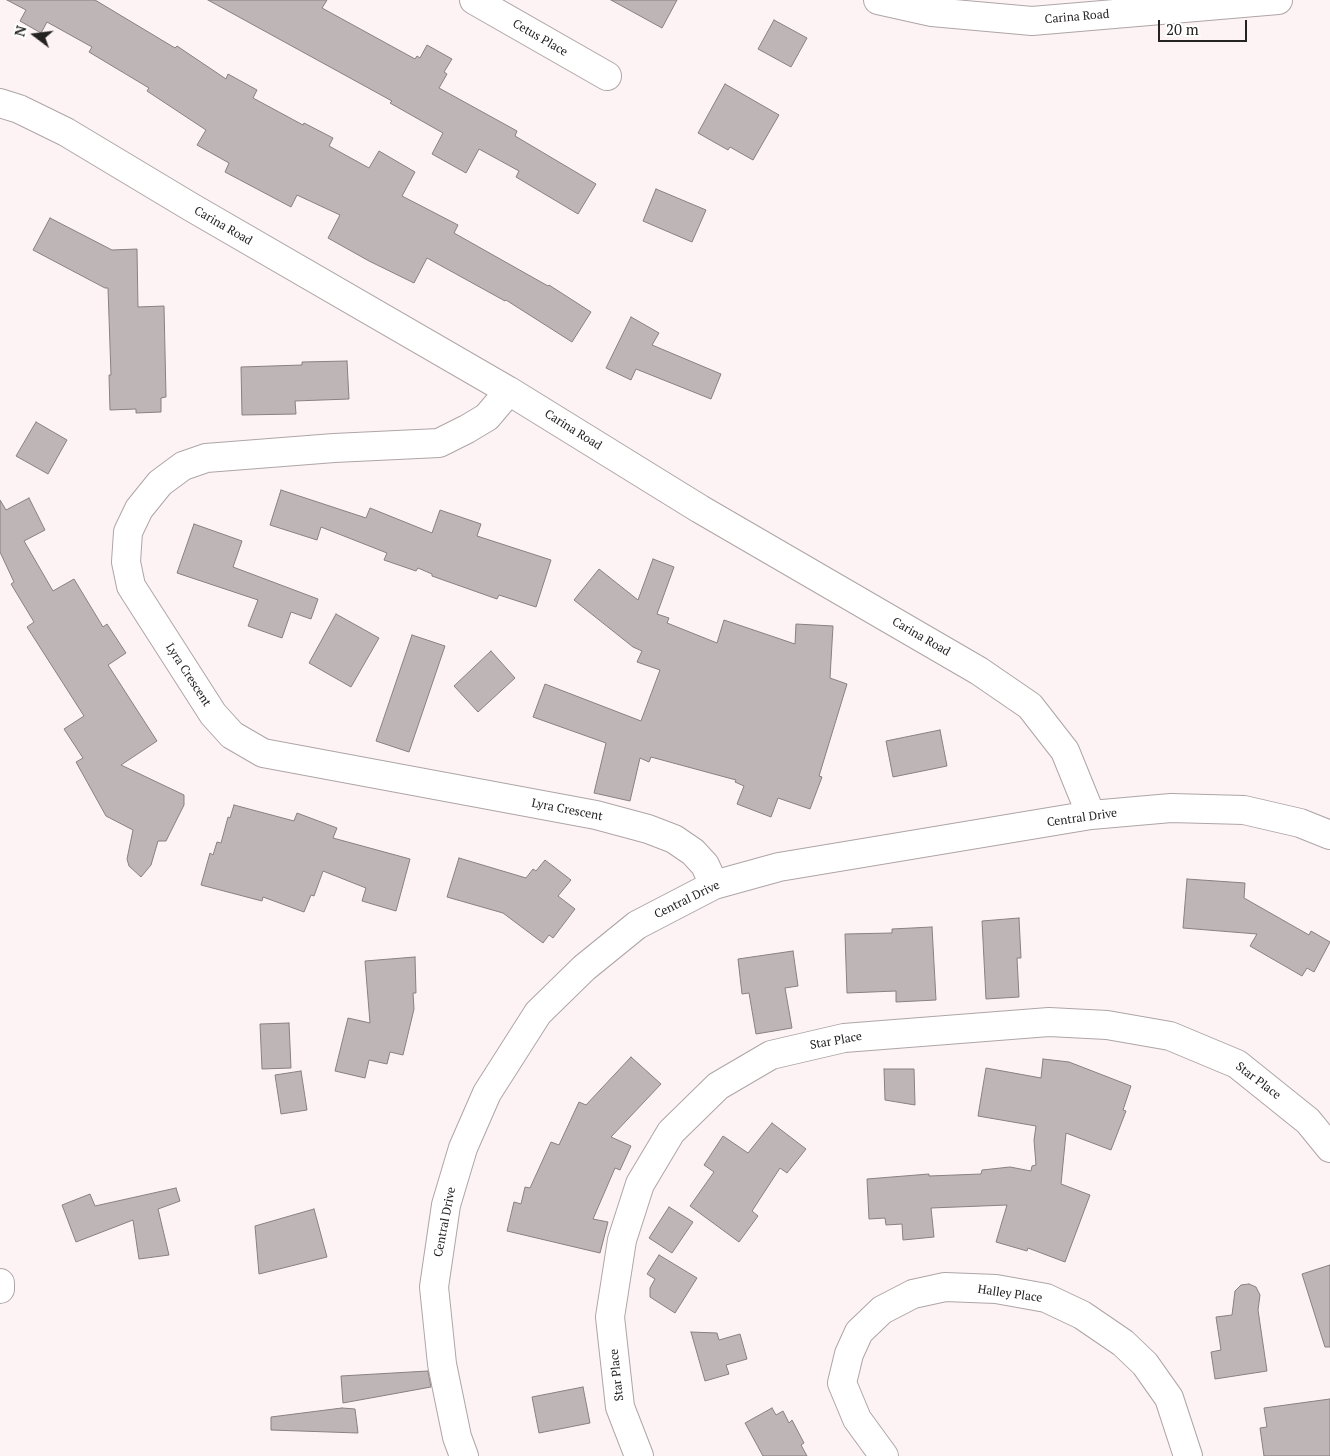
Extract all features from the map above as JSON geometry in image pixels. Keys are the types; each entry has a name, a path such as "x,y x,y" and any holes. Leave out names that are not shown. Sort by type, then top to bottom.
{"street":[{"name":"Cetus Place","path":"474,0 607,76"},
{"name":"Carina Road","path":"878,0 932,12 1032,21 1278,0"},
{"name":"Carina Road","path":"0,103 20,109 66,132 191,207 509,391 709,514 979,670 1030,706 1065,751 1091,816"},
{"name":"Lyra Crescent","path":"509,391 486,417 439,443 334,448 206,458 183,466 154,489 139,509 128,532 126,562 131,586 213,714 232,735 263,752 596,815 648,829 674,839 693,852 705,865 714,885"},
{"name":"Central Drive","path":"464,1456 457,1437 442,1364 434,1287 446,1205 463,1148 486,1093 538,1014 584,968 637,925 714,885 779,867 1091,816 1171,808 1244,810 1300,824 1330,835"},
{"name":"Star Place","path":"639,1456 620,1407 610,1317 622,1240 640,1184 671,1132 718,1086 770,1055 844,1038 1049,1022 1107,1025 1170,1036 1238,1064 1308,1121 1330,1148"},
{"path":"0,1283 0,1289"},
{"name":"Halley Place","path":"884,1456 857,1420 842,1383 849,1354 859,1332 882,1310 913,1294 945,1287 996,1289 1046,1298 1082,1315 1123,1343 1145,1364 1169,1398 1188,1456"}],"building":[{"path":"7,0 95,0 175,48 177,46 226,79 228,74 257,90 253,98 303,125 304,123 333,138 329,146 369,168 379,151 415,172 402,196 458,225 454,233 549,285 591,312 572,342 506,300 427,258 414,283 369,261 328,238 340,215 297,195 291,207 225,172 229,163 197,145 206,130 147,91 149,88 89,52 92,47 47,22 41,33 20,21 26,10"},
{"path":"208,0 327,0 322,8 415,59 417,56 420,58 427,45 452,59 444,72 447,74 439,88 517,131 515,136 596,184 578,214 516,177 519,171 479,149 466,173 432,154 443,133 390,103 392,101"},
{"path":"611,0 677,0 662,28"},
{"path":"774,20 807,38 791,67 758,49"},
{"path":"725,84 779,115 753,160 730,147 728,150 698,133"},
{"path":"656,189 706,210 692,242 643,221"},
{"path":"50,218 112,250 137,249 138,307 164,306 166,397 161,398 161,412 136,413 136,409 110,410 109,375 111,375 108,288 33,250"},
{"path":"631,317 659,333 652,345 721,374 711,399 636,369 631,380 606,368"},
{"path":"347,361 349,399 295,401 296,414 242,415 241,367 302,365 302,362"},
{"path":"36,422 67,440 48,474 16,456"},
{"path":"281,490 366,518 370,508 432,533 440,510 481,524 477,536 551,560 536,607 499,595 497,599 432,576 432,574 418,568 416,571 384,560 387,553 321,527 317,540 270,525"},
{"path":"29,498 45,530 24,541 53,591 74,579 103,627 107,624 126,653 108,665 157,741 121,765 184,795 184,805 166,841 158,841 151,865 141,877 129,866 127,859 133,830 106,816 76,762 83,758 64,729 84,716 27,627 34,622 11,584 14,582 0,552 0,500 6,510"},
{"path":"194,524 242,541 233,567 318,599 311,619 291,612 282,638 248,626 258,600 177,573"},
{"path":"653,559 674,567 657,614 669,618 667,623 717,643 724,620 795,644 796,624 833,626 830,678 847,684 819,776 822,777 810,809 778,798 771,817 737,804 744,786 735,782 736,780 651,757 649,762 640,758 630,801 594,793 606,743 533,717 545,684 641,721 660,670 637,662 642,651 633,647 574,600 599,569 638,600"},
{"path":"336,614 379,638 351,687 309,663"},
{"path":"412,635 445,646 409,752 376,741"},
{"path":"491,651 515,678 478,712 454,686"},
{"path":"940,730 947,766 893,777 886,741"},
{"path":"234,805 294,821 297,813 337,828 333,838 410,859 396,911 362,901 366,888 323,871 314,896 311,895 304,912 263,897 262,901 201,885 210,853 213,855 217,842 221,843 228,817 230,818"},
{"path":"459,858 526,878 533,869 536,871 545,860 571,880 558,896 575,909 553,938 549,935 543,943 503,913 447,897"},
{"path":"1187,879 1245,883 1244,898 1309,935 1311,931 1330,942 1314,972 1307,968 1302,976 1250,946 1257,934 1183,928"},
{"path":"1019,918 1021,958 1017,958 1019,997 986,999 982,921"},
{"path":"932,927 936,1000 896,1002 896,991 847,993 845,934 892,933 892,929"},
{"path":"793,951 798,986 785,988 792,1028 756,1034 749,993 742,994 738,959"},
{"path":"415,957 416,993 413,993 414,1009 403,1055 390,1052 387,1064 369,1060 365,1078 335,1071 348,1018 370,1023 365,961"},
{"path":"289,1023 291,1068 262,1069 260,1024"},
{"path":"631,1057 661,1084 611,1137 631,1146 620,1170 615,1168 593,1219 608,1222 600,1253 507,1231 514,1202 521,1204 525,1187 530,1188 551,1142 559,1145 579,1102 586,1105"},
{"path":"1043,1059 1069,1062 1131,1086 1123,1110 1126,1111 1111,1150 1066,1133 1061,1184 1090,1195 1065,1262 1028,1248 1027,1251 996,1242 1007,1205 931,1208 934,1237 903,1240 902,1224 886,1225 885,1218 869,1219 867,1179 929,1174 929,1176 981,1174 982,1170 1010,1167 1031,1171 1032,1166 1036,1165 1034,1140 1036,1126 978,1116 986,1068 1041,1078"},
{"path":"884,1069 914,1069 915,1105 885,1100"},
{"path":"301,1071 307,1110 281,1114 275,1075"},
{"path":"772,1123 806,1149 787,1173 780,1168 752,1211 758,1216 739,1242 690,1206 714,1172 704,1165 723,1136 748,1153"},
{"path":"176,1188 180,1201 158,1209 169,1255 139,1259 133,1220 76,1242 62,1205 90,1194 95,1206"},
{"path":"669,1207 693,1222 672,1253 649,1238"},
{"path":"314,1209 327,1257 259,1274 255,1226"},
{"path":"659,1255 697,1278 675,1313 650,1297 650,1288 655,1279 647,1274"},
{"path":"1330,1265 1330,1347 1325,1347 1302,1274"},
{"path":"1249,1284 1256,1287 1260,1295 1258,1310 1267,1371 1215,1379 1211,1352 1221,1350 1216,1317 1232,1315 1235,1291 1241,1285"},
{"path":"691,1332 717,1333 719,1340 740,1334 747,1359 726,1365 729,1374 705,1381"},
{"path":"428,1371 431,1387 343,1403 341,1376"},
{"path":"583,1387 590,1423 539,1433 532,1397"},
{"path":"1330,1399 1330,1456 1264,1456 1260,1428 1267,1427 1264,1408"},
{"path":"342,1408 355,1409 358,1433 271,1430 271,1417"},
{"path":"772,1408 776,1415 783,1411 789,1423 792,1420 804,1443 801,1445 807,1456 763,1456 745,1423"}]}
